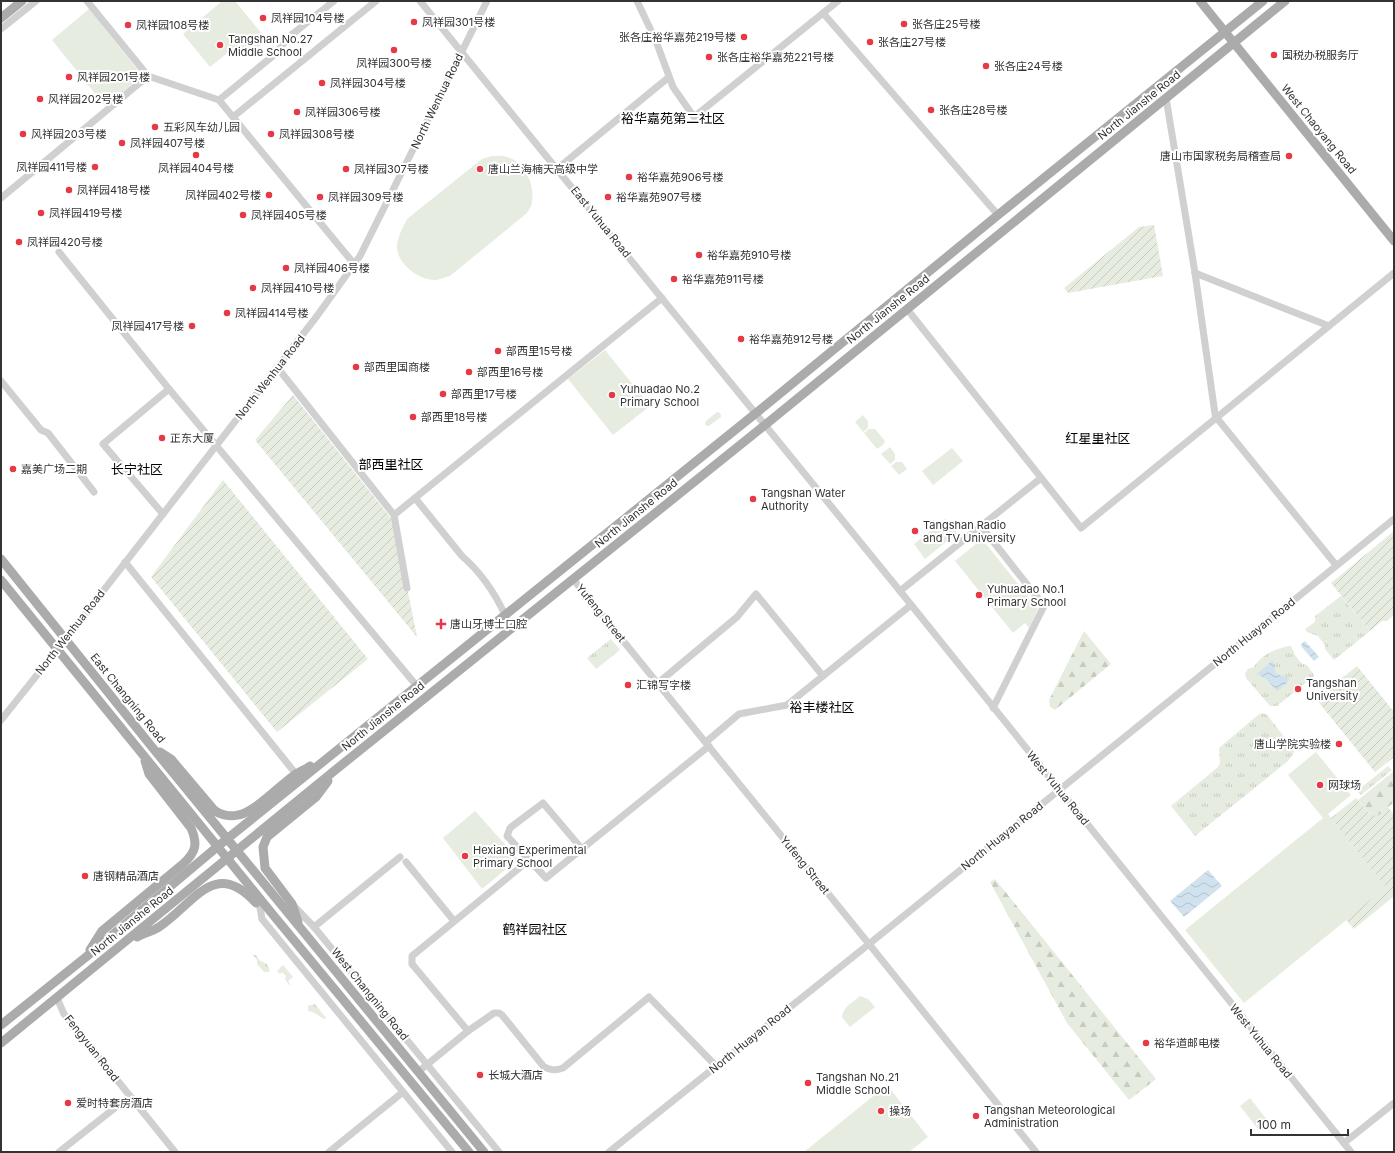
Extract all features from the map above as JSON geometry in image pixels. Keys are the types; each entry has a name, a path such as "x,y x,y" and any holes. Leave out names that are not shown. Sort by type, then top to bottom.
{"main road":[{"path":"1,10 13,1"},
{"path":"1,18 22,1"},
{"name":"West Chaoyang Road","path":"1200,1 1393,239"},
{"name":"North Jianshe Road","path":"1,1025 86,957 227,838 756,413 1263,1"},
{"name":"North Jianshe Road","path":"1,1043 339,767 765,425 1285,1"},
{"name":"East Changning Road","path":"1,559 65,640 238,851"},
{"path":"1,580 217,847 469,1152"},
{"path":"152,747 171,759 214,810 220,814 237,816 257,805 296,774 329,756"},
{"path":"86,957 102,931 183,864 194,852 195,837 191,828 149,774 143,756"},
{"path":"300,928 292,904 265,868 263,847 267,837 316,797 339,767"},
{"name":"West Changning Road","path":"238,851 484,1152"},
{"path":"126,941 159,927 201,891 218,883 236,886 248,895 260,908 274,916"}],"street":[{"path":"1,29 36,1"},
{"path":"87,1 148,76 219,100 355,265"},
{"path":"219,100 274,55 290,36 334,1"},
{"path":"233,117 376,1"},
{"name":"East Yuhua Road","path":"420,1 765,425"},
{"name":"North Wenhua Road","path":"1,720 217,445 355,265 487,1"},
{"path":"637,1 659,46 673,87 694,117 838,1"},
{"path":"823,13 998,215"},
{"path":"1,198 148,76"},
{"path":"557,169 669,77"},
{"path":"1166,98 1195,273 1216,417 1336,565"},
{"path":"59,252 169,389 416,686"},
{"path":"1195,273 1329,326"},
{"path":"907,309 1081,528 1394,273"},
{"path":"394,515 662,298"},
{"path":"277,367 394,515 407,588"},
{"path":"1,381 41,430 48,433 94,492"},
{"path":"163,514 103,444 169,389"},
{"name":"West Yuhua Road","path":"765,425 1350,1152"},
{"path":"900,591 1041,478"},
{"path":"415,498 462,556 469,562 498,600 505,615"},
{"name":"North Huayan Road","path":"609,1152 869,944 1394,519"},
{"path":"981,526 1044,606 993,708"},
{"path":"125,562 296,774"},
{"name":"Yufeng Street","path":"573,578 1036,1152"},
{"path":"658,683 737,617 756,594 823,676"},
{"path":"582,849 543,803 510,828 507,836 546,878 582,849 707,744 739,714 787,705 910,605"},
{"path":"314,927 403,859 454,920"},
{"path":"468,1031 412,964 412,956 454,920 523,865"},
{"name":"West Changning Road","path":"292,904 314,927 499,1152"},
{"path":"260,908 262,919 452,1152"},
{"path":"418,1072 489,1014 494,1012 499,1013 544,1067 550,1070 557,1070 563,1068 649,997 716,1066"},
{"name":"Fengyuan Road","path":"57,998 64,1014 175,1152"},
{"path":"329,1152 403,1092"},
{"path":"59,1152 130,1096"},
{"path":"1344,1143 1394,1103"}],"green space":[{"path":"222,1 235,1 267,40 246,57 236,46 210,67 183,34"},
{"path":"89,9 141,74 140,78 105,106 52,40"},
{"path":"492,156 504,156 513,160 524,169 530,182 533,195 532,205 527,213 450,276 435,280 415,274 404,264 398,252 398,238 407,219 482,159"},
{"path":"1154,225 1163,276 1068,293 1064,288 1139,227"},
{"path":"605,350 650,406 613,435 568,379"},
{"path":"293,395 394,522 417,637 255,440"},
{"path":"719,412 721,417 707,426 705,424 706,421"},
{"path":"863,415 868,421 868,428 863,432 855,422"},
{"path":"869,429 875,429 885,441 883,445 877,449 864,433"},
{"path":"890,447 895,454 895,460 890,464 881,454"},
{"path":"952,448 963,461 933,485 922,471"},
{"path":"896,462 902,462 907,469 899,475 891,466"},
{"path":"223,480 368,659 277,732 151,577"},
{"path":"945,519 957,533 925,559 914,544"},
{"path":"1394,531 1394,615 1387,621 1382,621 1370,631 1331,583"},
{"path":"982,539 1038,609 1029,628 1025,623 1013,633 955,561"},
{"path":"1341,596 1370,631 1334,660 1325,649 1325,645 1318,636 1307,632 1305,629 1315,622 1315,616"},
{"path":"1084,631 1111,664 1055,710 1050,707 1049,700"},
{"path":"611,639 620,650 596,669 587,658"},
{"path":"1291,646 1295,655 1302,664 1307,665 1314,675 1277,706 1270,706 1246,678 1245,674 1248,669 1254,667 1265,655"},
{"path":"1357,666 1394,712 1394,757 1375,772 1316,699"},
{"path":"1263,713 1267,715 1295,751 1288,761 1195,836 1171,806 1218,767 1220,763 1219,748 1258,715"},
{"path":"1316,752 1351,795 1328,814 1387,887 1244,1003 1185,930 1323,818 1288,775"},
{"path":"1388,766 1392,770 1361,795 1357,791"},
{"path":"1394,771 1394,802 1378,816 1370,814 1358,800"},
{"path":"1356,798 1370,814 1378,816 1388,807 1394,815 1394,896 1354,929 1346,920 1386,887 1331,818"},
{"path":"475,811 518,859 482,889 443,838"},
{"path":"995,879 1156,1079 1129,1100 1067,1023 990,882"},
{"path":"253,955 256,955 259,960 267,964 270,971 264,972 257,964 257,960"},
{"path":"283,965 293,977 288,981 290,984 289,985 285,979 286,976 282,972 280,974 277,971"},
{"path":"860,996 868,999 875,1007 850,1027 842,1017 843,1013 849,1005"},
{"path":"315,1004 326,1018 324,1019 313,1012 308,1011 308,1006"},
{"name":"操场","path":"887,1085 928,1137 909,1152 804,1152"},
{"path":"1250,1098 1268,1121 1258,1129 1240,1106"}],"water":[{"path":"1305,641 1319,657 1314,661 1301,646"},
{"path":"1273,660 1275,672 1289,679 1287,683 1277,691 1266,679 1257,674"},
{"path":"1208,870 1222,886 1184,917 1170,901"}],"place":[{"name":"凤祥园104号楼","path":"263,18"},
{"name":"凤祥园301号楼","path":"414,22"},
{"name":"张各庄25号楼","path":"904,24"},
{"name":"凤祥园108号楼","path":"128,25"},
{"name":"张各庄裕华嘉苑219号楼","path":"744,37"},
{"name":"张各庄27号楼","path":"870,42"},
{"name":"Tangshan No.27 Middle School","path":"220,45"},
{"name":"凤祥园300号楼","path":"394,50"},
{"name":"国税办税服务厅","path":"1274,55"},
{"name":"张各庄裕华嘉苑221号楼","path":"709,57"},
{"name":"张各庄24号楼","path":"986,66"},
{"name":"风祥园201号楼","path":"69,77"},
{"name":"凤祥园304号楼","path":"322,83"},
{"name":"风祥园202号楼","path":"40,99"},
{"name":"张各庄28号楼","path":"931,110"},
{"name":"凤祥园306号楼","path":"297,112"},
{"name":"五彩风车幼儿园","path":"155,127"},
{"name":"风祥园203号楼","path":"23,134"},
{"name":"凤祥园308号楼","path":"271,134"},
{"name":"凤祥园407号楼","path":"122,143"},
{"name":"凤祥园404号楼","path":"196,155"},
{"name":"唐山市国家税务局稽查局","path":"1289,156"},
{"name":"凤祥园411号楼","path":"95,167"},
{"name":"凤祥园307号楼","path":"346,169"},
{"name":"唐山兰海楠天高级中学","path":"480,169"},
{"name":"裕华嘉苑906号楼","path":"629,177"},
{"name":"凤祥园418号楼","path":"69,190"},
{"name":"凤祥园402号楼","path":"269,195"},
{"name":"凤祥园309号楼","path":"320,197"},
{"name":"裕华嘉苑907号楼","path":"608,197"},
{"name":"凤祥园419号楼","path":"41,213"},
{"name":"凤祥园405号楼","path":"243,215"},
{"name":"凤祥园420号楼","path":"19,242"},
{"name":"裕华嘉苑910号楼","path":"699,255"},
{"name":"凤祥园406号楼","path":"286,268"},
{"name":"裕华嘉苑911号楼","path":"674,279"},
{"name":"凤祥园410号楼","path":"253,288"},
{"name":"凤祥园414号楼","path":"227,313"},
{"name":"凤祥园417号楼","path":"192,326"},
{"name":"裕华嘉苑912号楼","path":"741,339"},
{"name":"部西里15号楼","path":"498,351"},
{"name":"部西里国商楼","path":"356,367"},
{"name":"部西里16号楼","path":"469,372"},
{"name":"部西里17号楼","path":"443,394"},
{"name":"Yuhuadao No.2 Primary School","path":"612,395"},
{"name":"部西里18号楼","path":"413,417"},
{"name":"正东大厦","path":"162,438"},
{"name":"嘉美广场二期","path":"13,469"},
{"name":"Tangshan Water Authority","path":"753,499"},
{"name":"Tangshan Radio and TV University","path":"915,531"},
{"name":"Yuhuadao No.1 Primary School","path":"979,595"},
{"name":"唐山牙博士口腔","path":"441,624"},
{"name":"汇锦写字楼","path":"628,685"},
{"name":"Tangshan University","path":"1298,689"},
{"name":"唐山学院实验楼","path":"1339,744"},
{"name":"网球场","path":"1320,785"},
{"name":"Hexiang Experimental Primary School","path":"465,856"},
{"name":"唐钢精品酒店","path":"85,876"},
{"name":"裕华道邮电楼","path":"1146,1043"},
{"name":"长城大酒店","path":"480,1075"},
{"name":"Tangshan No.21 Middle School","path":"808,1083"},
{"name":"爱时特套房酒店","path":"68,1103"},
{"name":"操场","path":"881,1111"},
{"name":"Tangshan Meteorological Administration","path":"976,1116"}],"district":[{"name":"裕华嘉苑第二社区","path":"673,118"},
{"name":"红星里社区","path":"1098,438"},
{"name":"部西里社区","path":"391,464"},
{"name":"长宁社区","path":"137,469"},
{"name":"裕丰楼社区","path":"822,707"},
{"name":"鹤祥园社区","path":"535,929"}]}
